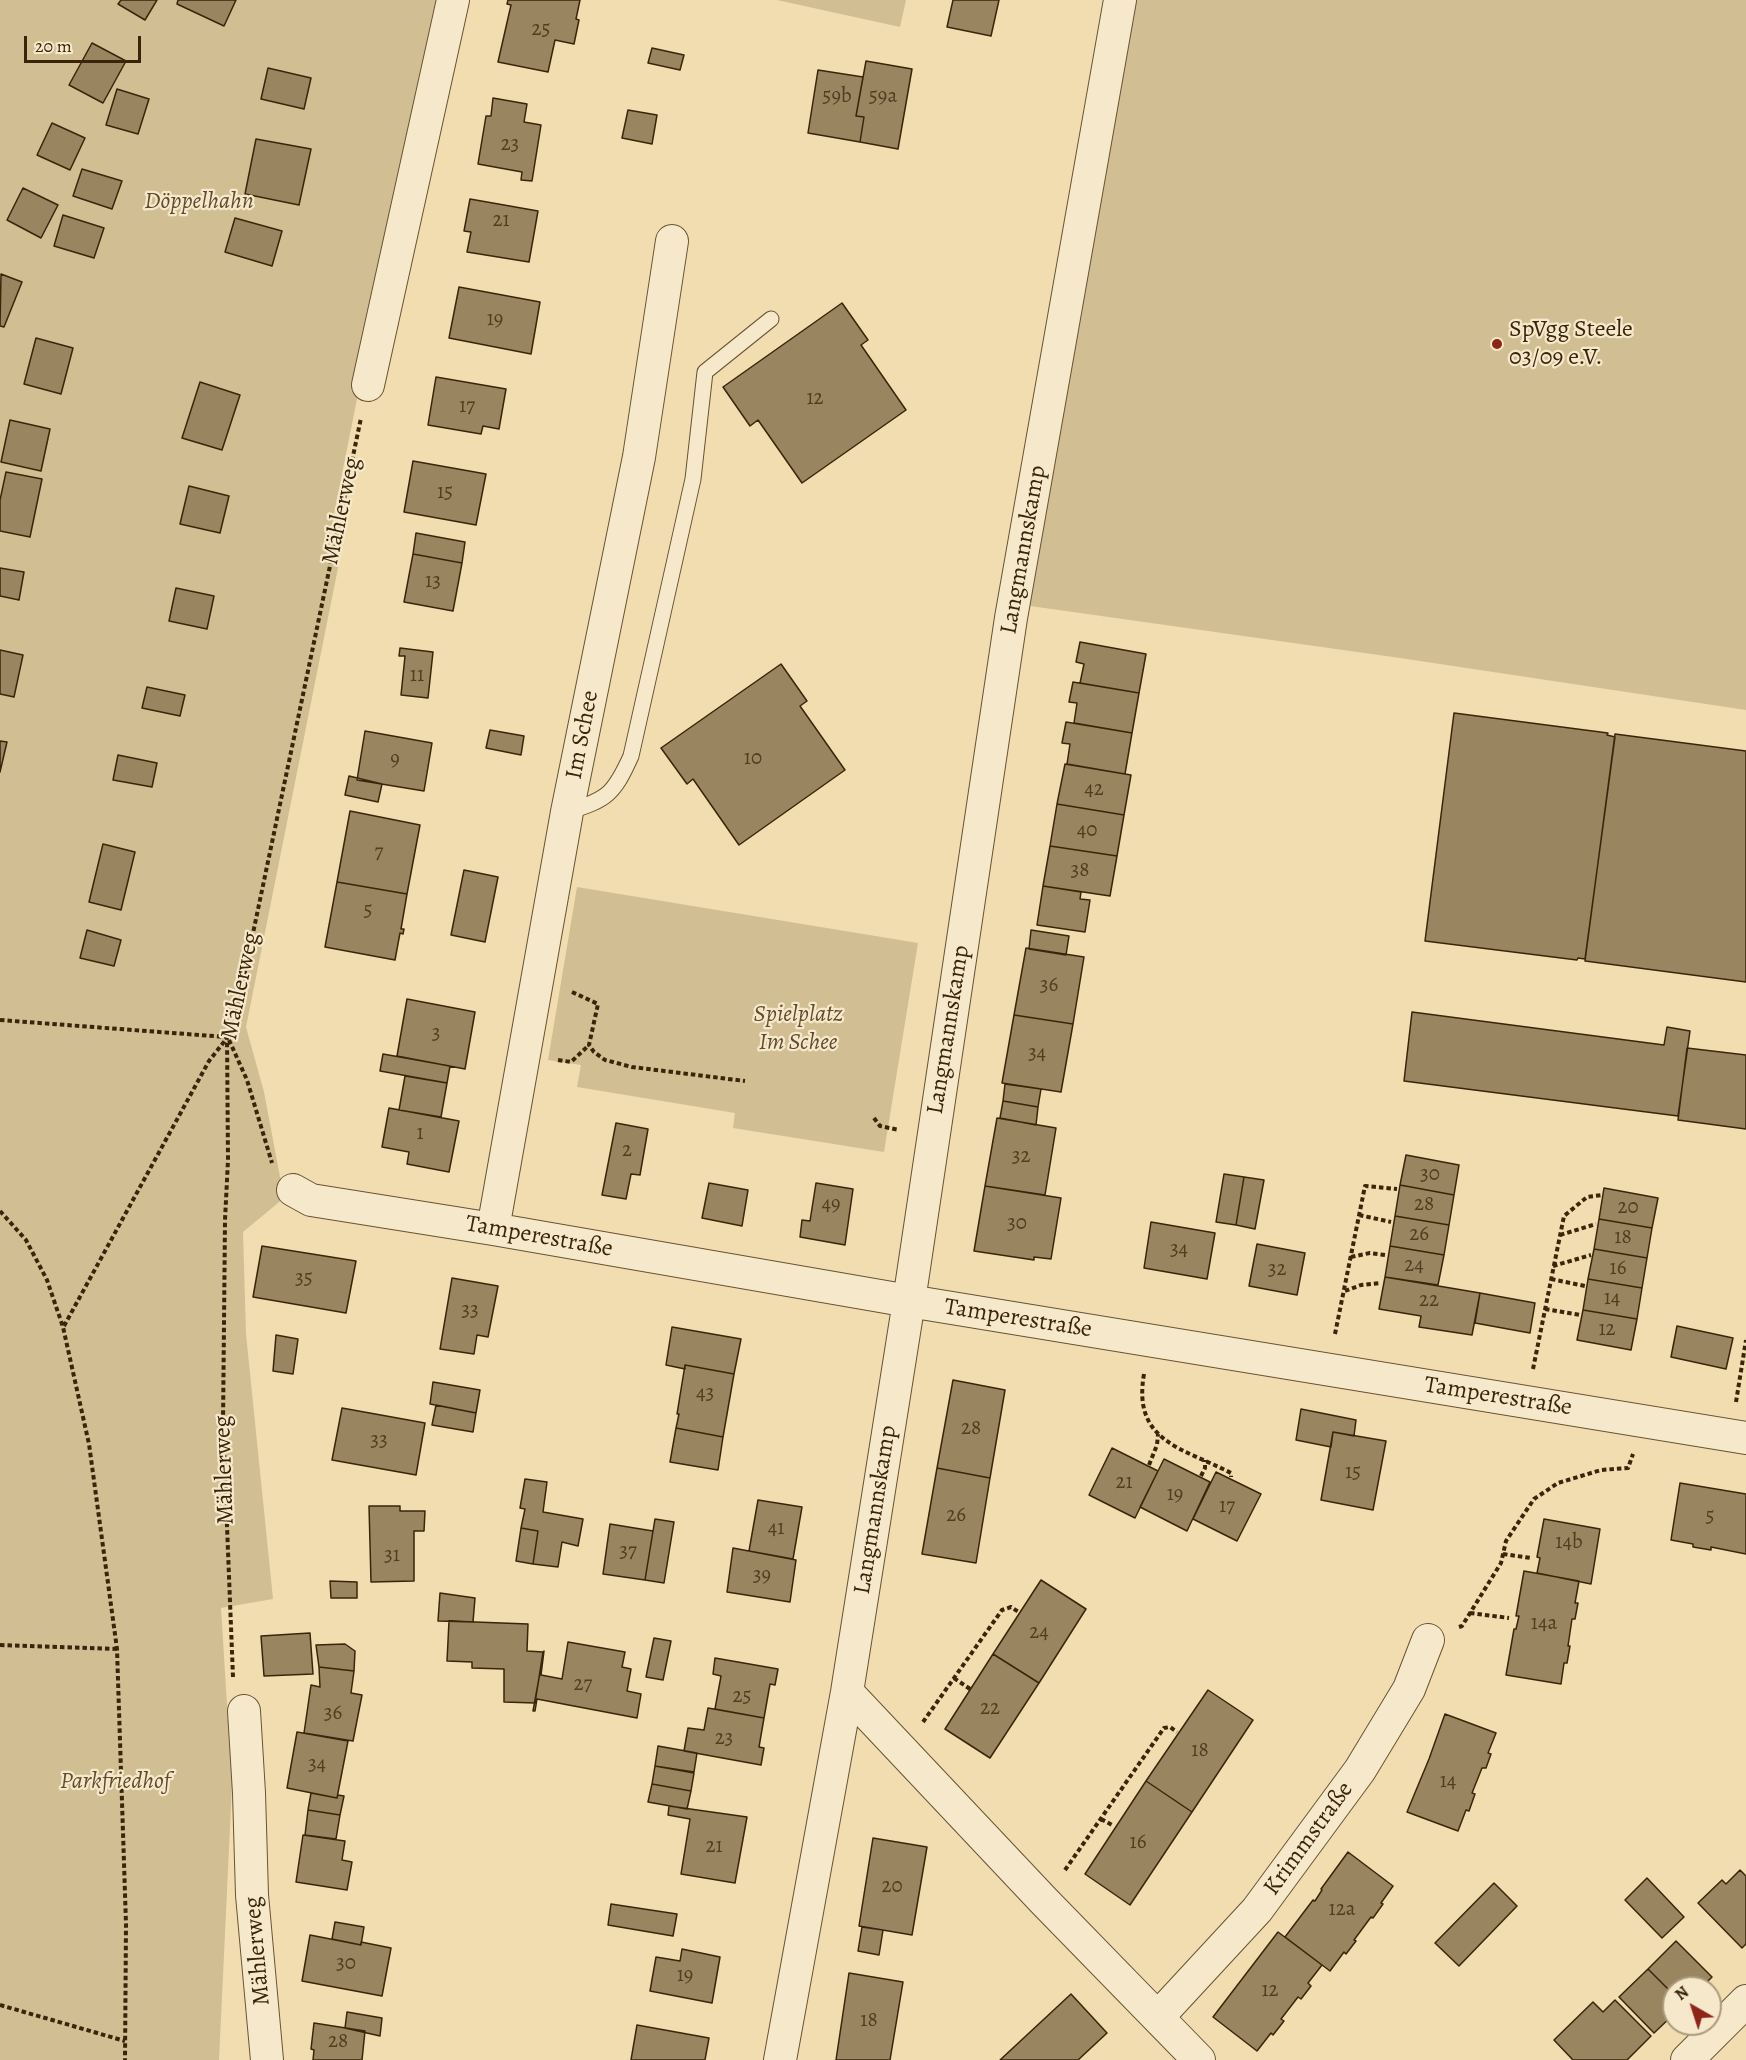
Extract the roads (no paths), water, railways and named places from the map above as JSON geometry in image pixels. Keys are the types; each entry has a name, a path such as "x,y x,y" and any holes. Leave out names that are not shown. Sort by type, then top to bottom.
{"street":[{"path":"368,385 453,0"},
{"name":"Langmannskamp","path":"780,2060 848,1692 1011,618 1120,0"},
{"name":"Im Schee","path":"493,1228 567,812 639,457 672,241"},
{"name":"Tamperestraße","path":"293,1190 311,1200 493,1228 909,1301 1746,1438"},
{"name":"Krimmstraße","path":"1158,2017 1257,1910 1360,1770 1409,1689 1428,1640"},
{"path":"848,1692 1044,1901 1199,2060"},
{"name":"Mählerweg","path":"244,1711 252,1895 267,2060"},
{"path":"1687,2060 1746,2001"}],"lane":[{"path":"567,812 596,803 619,782 631,756 693,479 705,372 771,319"}],"place":[{"name":"SpVgg Steele 03/09 e.V.","path":"1497,344"}],"park label":[{"name":"Döppelhahn","path":"199,202"},
{"name":"Spielplatz Im Schee","path":"798,1029"},
{"name":"Parkfriedhof","path":"115,1782"}]}
